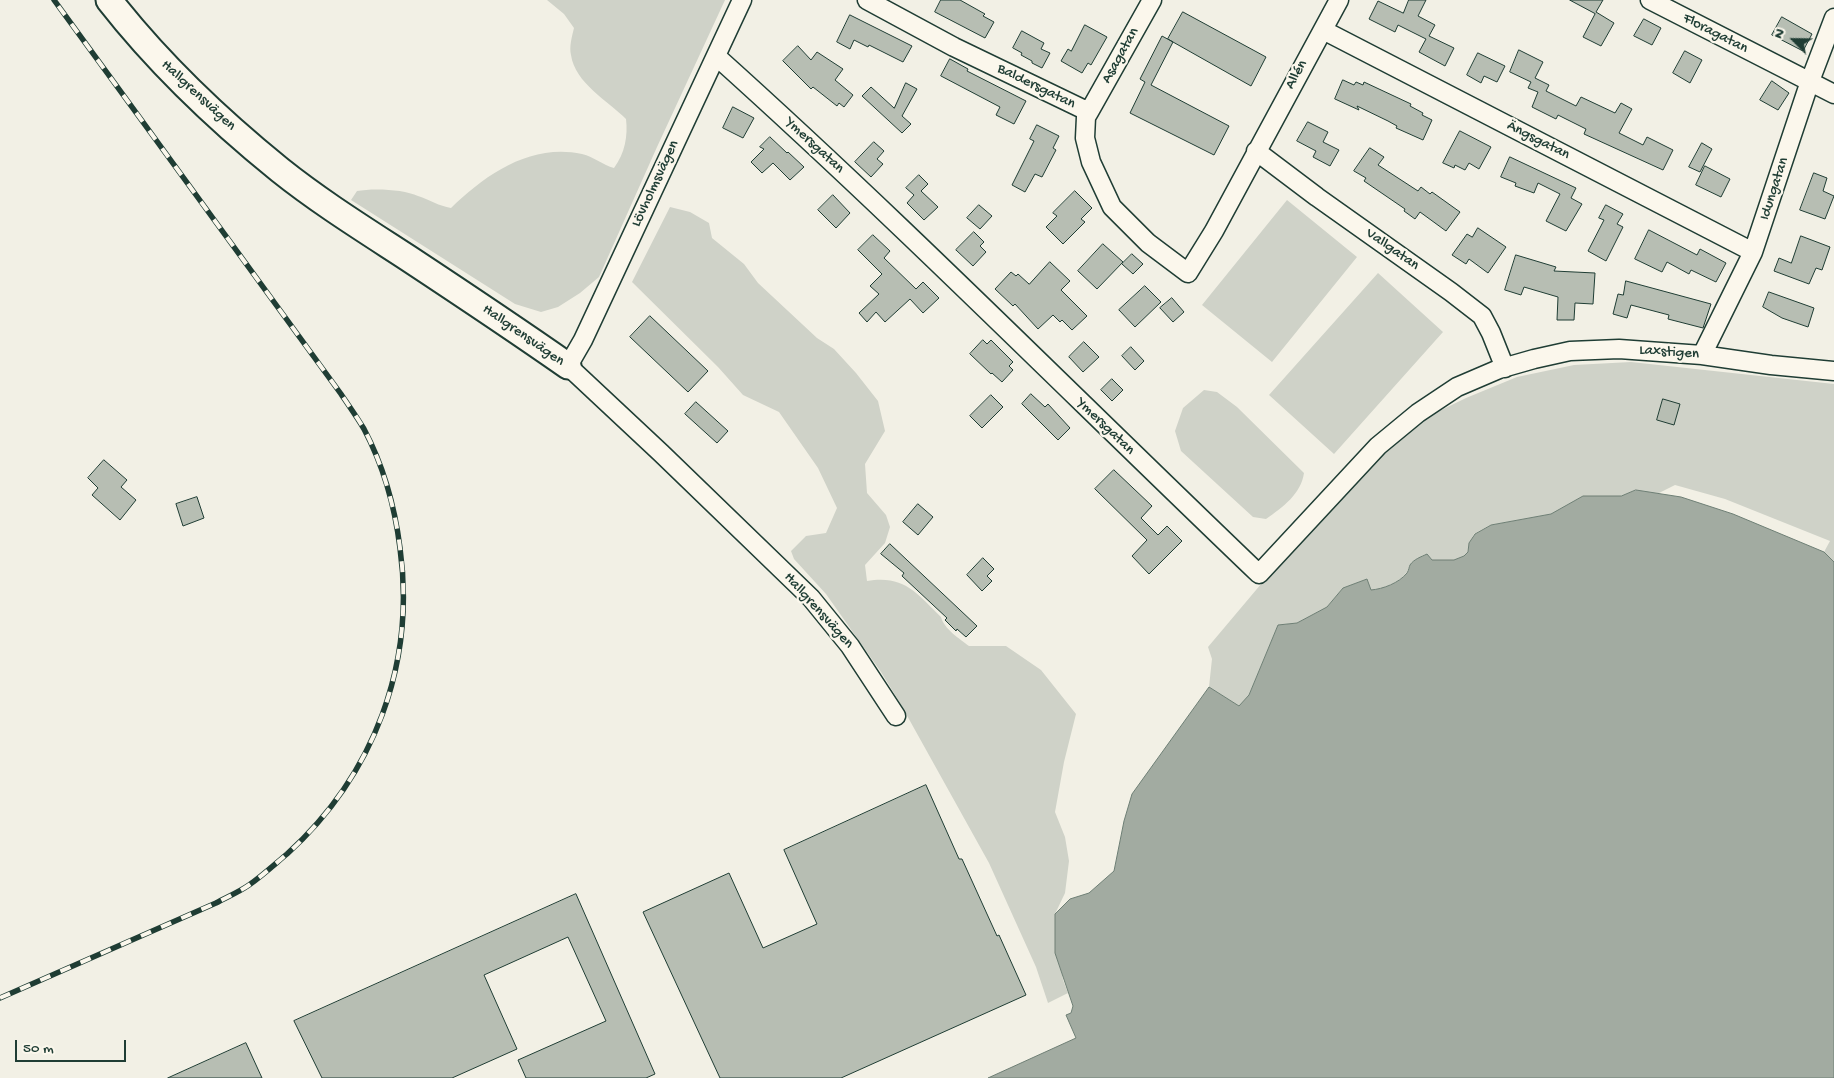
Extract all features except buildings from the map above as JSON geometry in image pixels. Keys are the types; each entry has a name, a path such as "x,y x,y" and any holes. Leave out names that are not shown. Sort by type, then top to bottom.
{"street":[{"name":"Hallgrensvägen","path":"109,0 170,72 204,105 281,171 568,366 661,453 810,598 850,646 896,716"},
{"name":"Lövholmsvägen","path":"568,366 583,340 742,0"},
{"name":"Baldersgatan","path":"867,0 954,47 1089,112 1086,117 1085,138 1091,162 1112,207 1148,243 1188,273 1214,231 1256,151"},
{"name":"Asagatan","path":"1089,112 1152,0"},
{"name":"Allén","path":"1256,151 1339,0"},
{"name":"Floragatan","path":"1650,0 1834,94"},
{"name":"Idungatan","path":"1702,355 1753,252 1810,81 1834,18"},
{"name":"Ängsgatan","path":"1323,30 1753,252"},
{"name":"Ymersgatan","path":"716,56 773,107 943,268 1137,458 1259,574 1378,446 1418,413 1458,387 1505,368"},
{"name":"Vallgatan","path":"1256,151 1317,197 1437,281 1482,316 1505,368"},
{"name":"Laxstigen","path":"1505,368 1570,351 1619,349 1702,355 1771,365 1834,371"}],"shaded area":[{"path":"547,0 725,0 599,277 580,293 558,307 541,312 515,304 351,200 357,191 388,190 412,194 451,208 494,173 527,157 545,153 582,154 614,168 625,144 627,132 626,119 593,91 579,74 570,52 574,28 564,14"},
{"path":"1287,200 1357,257 1272,362 1202,305"},
{"path":"670,207 690,212 709,223 712,238 744,264 758,283 817,338 834,349 878,401 885,431 865,464 867,493 886,515 890,527 885,543 865,565 867,581 880,580 901,583 917,593 941,617 949,630 969,646 1006,646 1041,670 1076,714 1064,762 1055,812 1065,837 1069,861 1065,893 1055,914 1055,934 1063,980 1068,993 1048,1003 1036,967 989,863 900,703 881,672 826,594 794,559 791,551 806,536 826,533 837,508 818,468 779,412 743,395 718,367 632,282"},
{"path":"1378,273 1443,332 1334,454 1269,395"},
{"path":"1631,362 1834,384 1834,562 1824,552 1830,541 1725,499 1675,485 1657,494 1636,490 1621,496 1583,496 1552,514 1490,525 1474,534 1469,543 1468,552 1464,556 1455,560 1436,561 1427,555 1411,564 1400,579 1389,586 1371,591 1367,579 1343,588 1327,607 1297,623 1278,625 1249,695 1239,706 1209,687 1212,659 1208,647 1315,520 1372,461 1423,419 1466,398 1517,377 1574,365"},
{"path":"1204,390 1217,392 1237,407 1304,473 1295,494 1285,505 1266,519 1253,517 1181,451 1175,431 1183,408"},
{"path":"1636,490 1681,497 1733,514 1824,552 1834,562 1834,1078 988,1078 1076,1038 1066,1015 1071,1013 1073,1006 1055,953 1055,914 1070,899 1089,893 1114,871 1124,821 1132,794 1209,687 1239,706 1249,695 1278,625 1297,623 1327,607 1343,588 1367,579 1371,590 1390,585 1404,577 1414,561 1427,554 1432,560 1454,560 1464,556 1468,552 1469,543 1475,534 1491,525 1551,514 1583,496 1621,496"}],"railway":[{"path":"0,998 216,903 249,885 287,854 317,823 344,789 365,753 382,715 394,675 401,634 403,591 398,533 382,472 364,429 341,394 54,0"}]}
